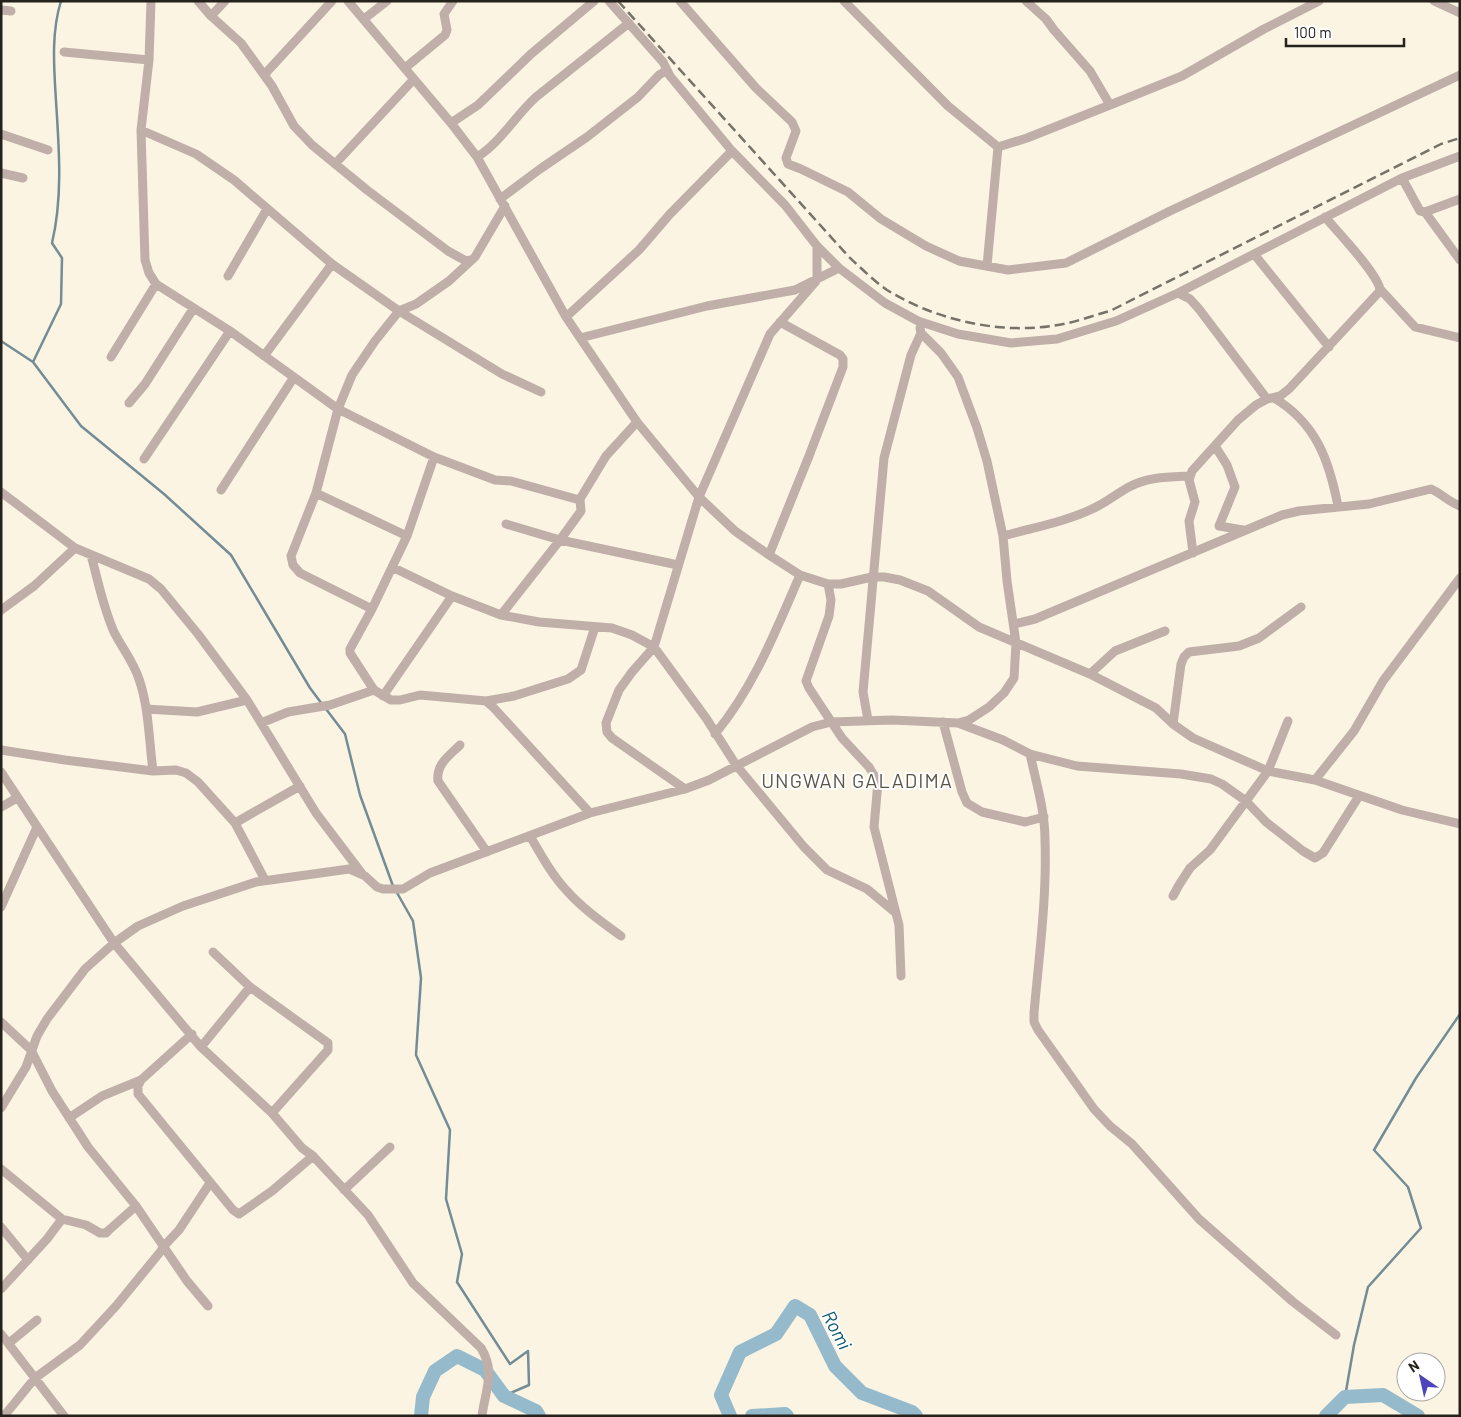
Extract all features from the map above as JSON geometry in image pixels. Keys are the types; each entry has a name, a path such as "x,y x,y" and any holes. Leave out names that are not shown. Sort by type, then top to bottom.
{"street":[{"path":"151,1 149,60 141,130 145,260 149,273 156,284 230,331 338,409 434,457 495,480 510,481 580,499"},
{"path":"198,1 211,16 241,43 264,75 294,126 312,145 448,251 466,261 471,260"},
{"path":"211,16 225,1"},
{"path":"264,75 332,1"},
{"path":"348,1 451,123 476,157 566,317 637,422 699,497 736,531 768,555 800,575 828,584 841,584 884,577 900,580 928,591 979,628 1090,674 1156,708 1173,724 1193,738 1268,771 1316,780 1402,810 1460,824"},
{"path":"364,20 387,1"},
{"path":"405,68 445,35 447,30 444,14 453,1"},
{"path":"451,123 478,104 531,54 594,1"},
{"path":"609,1 663,62 670,76 732,151 785,206 817,246 839,268 885,303 918,321 958,334 1011,343 1057,339 1116,321 1178,293 1402,178 1460,156"},
{"path":"680,1 756,88 792,122 796,131 786,158 788,164 848,192 881,219 926,246 959,261 1008,270 1066,263 1170,211 1460,75"},
{"path":"844,1 948,106 998,147"},
{"path":"1026,1 1046,19 1090,71 1110,105"},
{"path":"998,147 1027,138 1182,76 1264,29 1319,1"},
{"path":"1434,1 1460,13"},
{"path":"1,10 11,11"},
{"path":"476,157 488,150 530,103 589,53 629,23"},
{"path":"64,52 149,60"},
{"path":"372,609 300,573 292,565 291,556 316,493 338,409 352,375 375,341 399,311 416,304 449,281 474,257 503,202 540,169 588,137 638,97 659,75 667,70"},
{"path":"335,164 414,78"},
{"path":"141,130 196,154 234,180 332,264 399,311 502,374 541,392"},
{"path":"1,134 48,150"},
{"path":"987,266 998,147"},
{"path":"566,317 639,250 670,214 732,151"},
{"path":"1,172 23,178"},
{"path":"1402,178 1420,211 1425,212 1460,260"},
{"path":"1425,212 1460,198"},
{"path":"228,276 267,210"},
{"path":"1325,217 1369,270 1379,284 1380,289 1415,327 1460,338"},
{"path":"685,789 612,738 607,732 606,723 620,690 632,672 654,647 699,497 715,464 765,344 770,334 817,280 817,246"},
{"path":"1254,254 1328,347"},
{"path":"264,356 332,264"},
{"path":"580,338 706,306 795,290 839,268"},
{"path":"111,357 156,284"},
{"path":"1003,536 1091,510 1109,501 1128,487 1145,480 1167,476 1189,476 1238,420 1270,398 1289,389 1380,289"},
{"path":"1178,293 1190,299 1199,309 1270,398 1287,406 1307,426 1325,456 1331,473 1338,506"},
{"path":"128,402 145,384 193,308"},
{"path":"918,321 921,333 941,353 958,377 977,428 987,462 1003,536 1016,643 1014,678 1004,693 989,707 969,720 958,723"},
{"path":"768,555 843,367 843,359 840,355 780,322"},
{"path":"144,459 230,331"},
{"path":"868,720 862,692 884,458 911,355 921,333"},
{"path":"221,490 294,377"},
{"path":"501,615 581,511 580,499 606,456 637,422"},
{"path":"1215,446 1227,465 1235,487 1219,526 1231,530 1245,530"},
{"path":"434,457 407,536 372,609 350,649 350,653 374,690 391,700 400,700 420,695 486,701 514,696 568,680 575,676 581,670 595,627"},
{"path":"1189,476 1194,502 1189,521 1193,553"},
{"path":"1014,624 1035,619 1282,515 1338,506 1369,504 1431,489 1460,506"},
{"path":"1,492 75,548 149,579 161,589 198,634 247,700 316,813 365,876 377,887 384,890 403,889 430,873 590,813 685,789 709,780 812,727 831,722 892,720 958,723 1003,740 1030,754 1077,766 1181,774 1212,780 1222,784 1246,801 1266,822 1315,858 1323,853 1359,796"},
{"path":"316,493 407,536"},
{"path":"506,524 560,540 678,565"},
{"path":"1,610 34,586 75,548"},
{"path":"91,555 104,608 115,634 128,653 139,680 146,709 153,770"},
{"path":"392,567 452,596 501,615 539,622 612,628 632,635 654,647 663,656 706,718 736,766 798,840 827,870 867,889 896,913"},
{"path":"715,734 734,711 753,677 774,636 800,575"},
{"path":"1316,780 1354,731 1383,681 1460,578"},
{"path":"828,584 831,600 829,616 806,681 842,738 869,767 878,782 874,827 896,913 901,948 901,976"},
{"path":"384,696 452,596"},
{"path":"1173,724 1181,664 1189,652 1239,646 1260,638 1301,608"},
{"path":"1090,674 1115,651 1165,630"},
{"path":"261,723 288,712 330,705 374,690"},
{"path":"146,709 197,712 247,700"},
{"path":"486,701 494,707 590,813"},
{"path":"1174,896 1190,868 1210,850 1268,771 1288,721"},
{"path":"943,722 962,792 967,803 982,812 1025,822 1044,817"},
{"path":"460,745 439,766 437,773 438,781 487,852"},
{"path":"1,750 65,760 153,770 176,770 186,773 198,782 235,823 265,880"},
{"path":"1030,754 1044,817 1046,841 1034,1013 1034,1022 1038,1030 1094,1109 1110,1126 1132,1144 1199,1219 1292,1301 1336,1335"},
{"path":"1,772 114,943 201,1047 272,1113 302,1148 312,1156 368,1215 413,1283 481,1348 487,1358 489,1370 482,1416"},
{"path":"235,823 300,786"},
{"path":"1,806 17,798"},
{"path":"1,908 3,896 37,826"},
{"path":"530,836 549,868 566,891 621,936"},
{"path":"1,1108 26,1067 37,1036 47,1019 85,969 114,943 138,926 182,906 265,880 349,868 365,876"},
{"path":"213,952 250,987 328,1043 328,1050 272,1113"},
{"path":"201,1047 250,987"},
{"path":"1,1022 31,1050 52,1091 88,1147 136,1206 162,1247 208,1306"},
{"path":"69,1118 102,1096 141,1080 192,1034"},
{"path":"141,1080 138,1086 138,1094 210,1183 233,1210 239,1214 272,1191 312,1156"},
{"path":"344,1190 390,1146"},
{"path":"1,1169 62,1219 86,1225 100,1233 106,1232 136,1206"},
{"path":"4,1416 35,1378 80,1345 116,1306 161,1251 162,1247 179,1230 210,1183"},
{"path":"1,1289 62,1219"},
{"path":"1,1227 28,1260"},
{"path":"9,1342 38,1320"},
{"path":"1,1334 9,1342 62,1415"}],"waterway":[{"path":"33,362 61,304 62,258 52,243 59,190 54,51 56,25 61,1"},
{"path":"1,341 33,362 81,426 164,494 231,555 310,688 322,704"},
{"path":"326,709 345,734 360,795 393,886"},
{"path":"396,891 413,921 421,978 416,1055 450,1130 446,1199 462,1254 457,1282 510,1364 528,1351 529,1385 504,1396"},
{"path":"1345,1397 1354,1345 1368,1287 1421,1228 1408,1187 1374,1150 1416,1078 1460,1014"},
{"name":"Romi","path":"730,1416 721,1395 740,1352 776,1334 795,1306 810,1315 835,1366 862,1393 912,1412 916,1416"},
{"name":"Romi","path":"421,1416 423,1397 435,1371 457,1356 485,1370 504,1396 536,1411 539,1416"},
{"name":"Romi","path":"1326,1416 1345,1397 1383,1395 1418,1416"},
{"name":"Romi","path":"752,1416 785,1414 787,1416"}],"railway":[{"path":"618,1 849,257 872,279 887,290 925,309 966,322 987,326 1009,328 1051,326 1073,322 1110,311 1441,144 1460,138"}],"district":[{"name":"UNGWAN GALADIMA","path":"857,781"}]}
